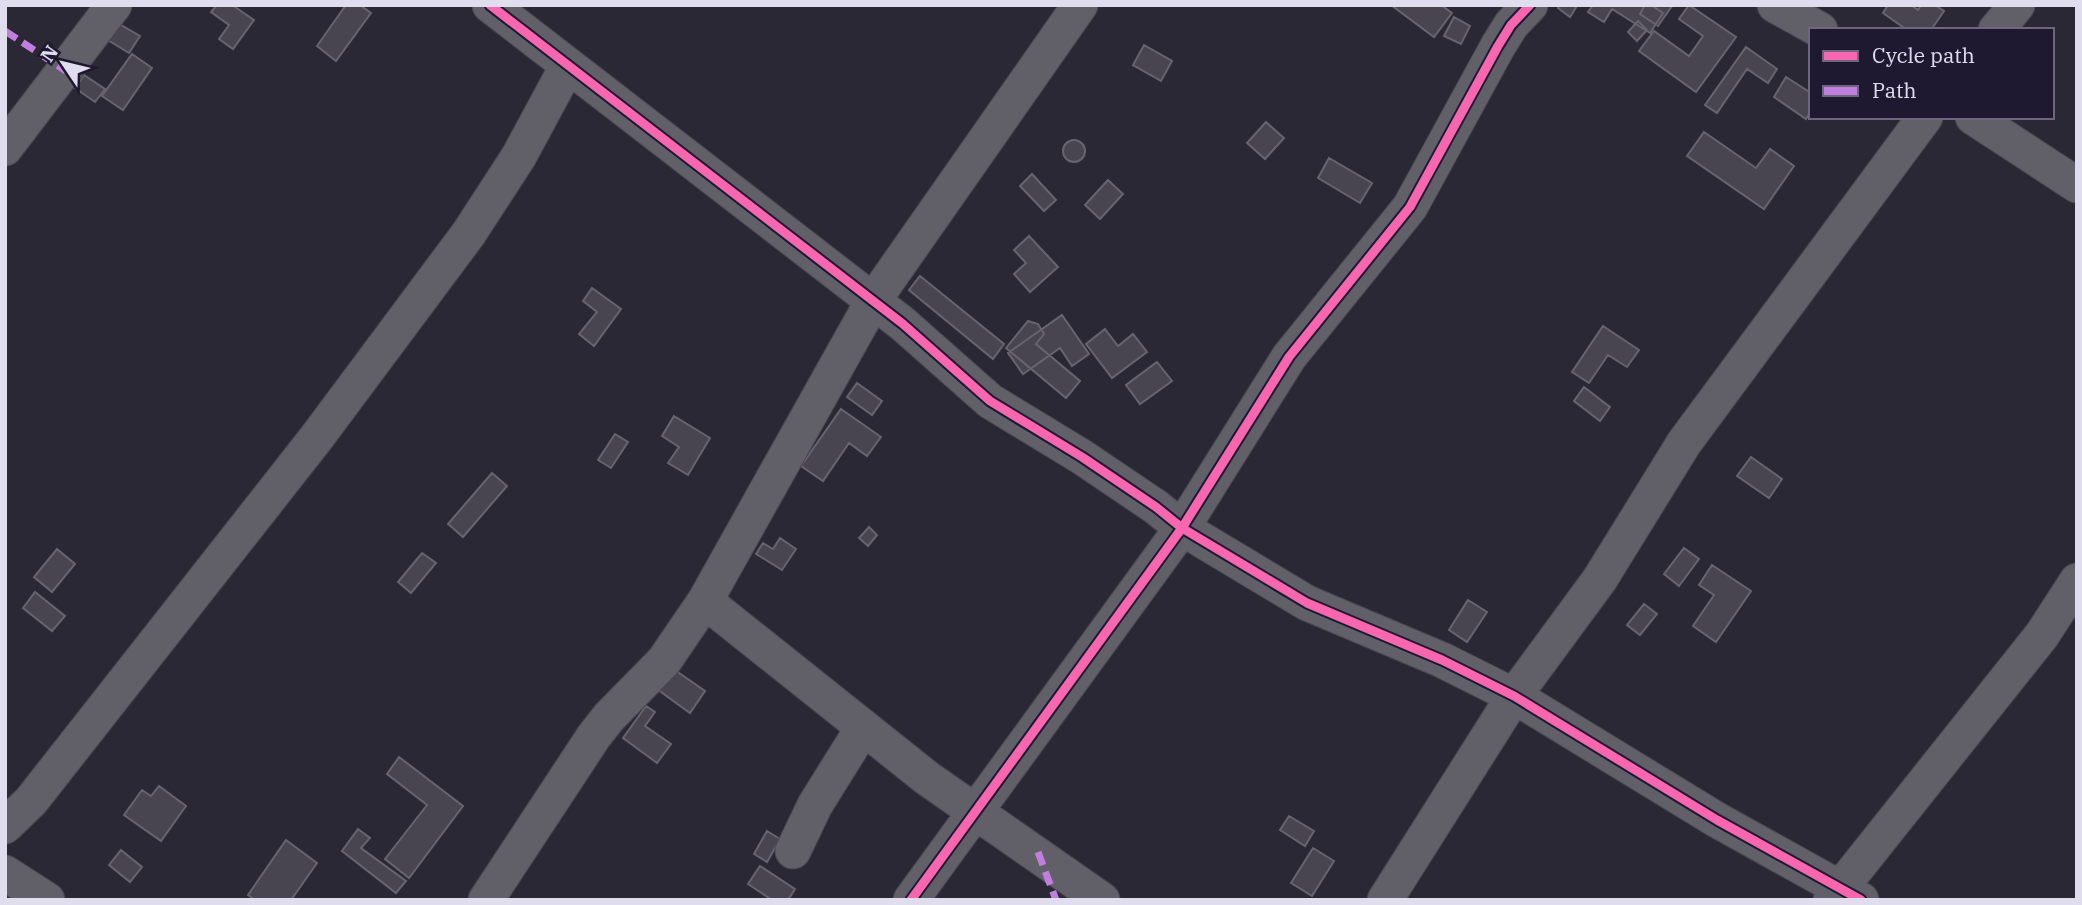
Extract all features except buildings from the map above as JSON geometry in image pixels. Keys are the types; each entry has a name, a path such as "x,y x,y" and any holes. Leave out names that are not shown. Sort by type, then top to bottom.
{"street":[{"path":"5,148 114,5"},
{"path":"490,5 873,301 1005,412 1082,457 1182,528 1307,603 1442,660 1514,696 1844,896 2034,646 2077,581"},
{"path":"486,900 601,727 664,661 705,601 873,301 1080,5"},
{"path":"911,900 1182,528 1289,357 1410,207 1498,46 1511,25 1530,5"},
{"path":"1775,5 1816,28"},
{"path":"1998,28 2017,5"},
{"path":"5,826 31,801 317,437 469,233 502,185 567,67"},
{"path":"1385,900 1514,696 1586,601 1684,443 1924,119"},
{"path":"1976,119 2077,185"},
{"path":"705,601 927,778 976,809 1102,900"},
{"path":"793,851 816,805 863,728"},
{"path":"5,873 47,900"}],"marked path":[{"path":"5,31 66,71"},
{"path":"1038,852 1056,900"}],"cycle path":[{"path":"490,5 903,324 990,401 1082,457 1182,528 1307,603 1442,660 1514,696 1717,820 1861,900"},
{"path":"911,900 1182,528 1289,357 1410,207 1498,46 1511,25 1530,5"}]}
